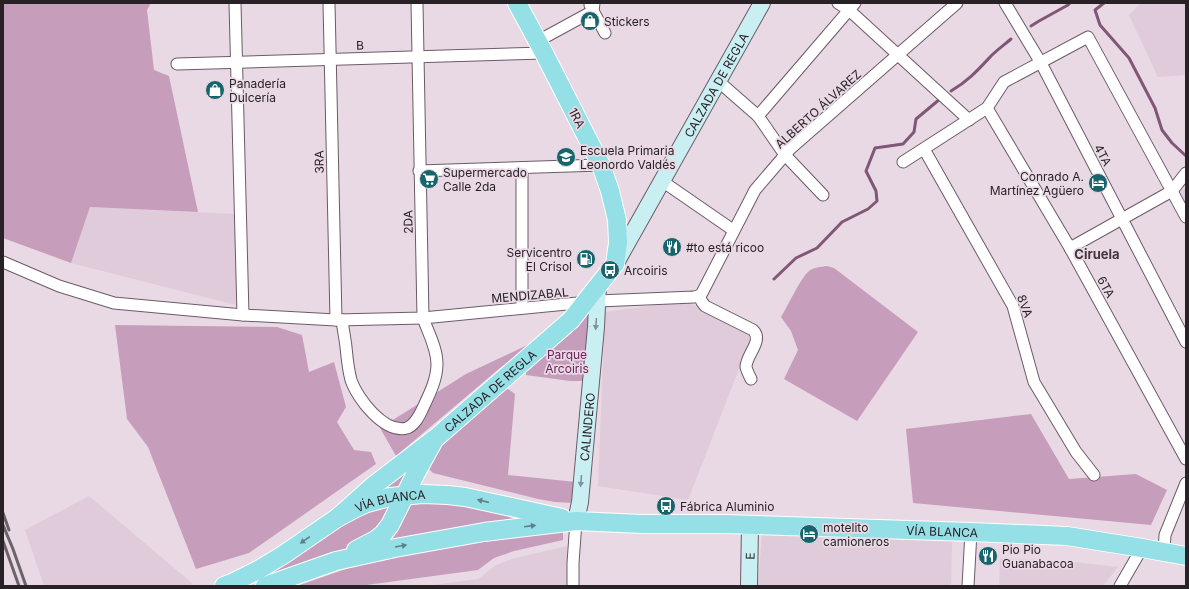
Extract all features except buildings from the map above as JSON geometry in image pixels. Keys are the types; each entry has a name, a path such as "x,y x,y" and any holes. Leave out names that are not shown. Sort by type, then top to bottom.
{"main road":[{"name":"1RA","path":"516,3 541,47 601,165 610,191 617,220 618,243 615,264"},
{"name":"CALZADA DE REGLA","path":"437,437 571,320 594,296 615,264 762,3"},
{"name":"CALINDERO","path":"576,521 580,502 594,296"},
{"path":"336,561 370,543 383,534 390,525 422,462 437,437"},
{"path":"337,518 373,486 437,437"},
{"path":"422,462 422,474 426,486 437,494"},
{"name":"VÍA BLANCA","path":"224,586 258,570 283,555 337,518 367,503 390,497 437,494 465,497 576,521"},
{"name":"VÍA BLANCA","path":"265,586 336,561 395,548 484,532 576,521 642,524 750,525 1067,536 1186,556"},
{"name":"E","path":"748,586 750,525"}],"street":[{"path":"235,3 243,315"},
{"name":"3RA","path":"329,3 339,320 351,381 363,402 386,424 406,428"},
{"name":"2DA","path":"406,428 411,426 418,418 435,382 437,364 433,345 423,318 417,3"},
{"path":"838,3 852,6 898,56 969,120"},
{"name":"ALBERTO ÁLVAREZ","path":"699,296 702,293 755,190 785,155 957,3"},
{"name":"4TA","path":"1005,3 1041,63 1186,342"},
{"path":"541,47 592,6 605,33"},
{"path":"758,116 852,6"},
{"path":"903,162 987,108 1004,82 1088,37 1186,217"},
{"name":"B","path":"177,64 418,56 541,47"},
{"path":"718,81 758,116 785,155 824,195"},
{"name":"6TA","path":"987,108 1070,248 1186,459"},
{"name":"8VA","path":"924,149 1013,306 1034,382 1076,452 1094,475"},
{"path":"420,171 601,165"},
{"path":"522,168 522,308"},
{"path":"1070,248 1172,191 1184,176"},
{"path":"662,181 734,230"},
{"name":"MENDIZABAL","path":"3,262 59,286 114,303 243,315 339,320 423,318 522,308 594,296 699,296"},
{"path":"699,296 705,306 753,330 756,333 756,342 746,366 751,379"},
{"path":"1164,552 1165,535 1186,483"},
{"path":"573,586 576,521"},
{"path":"968,586 971,532"},
{"path":"1120,586 1142,548"}],"shaded area":[{"path":"1141,3 1186,3 1186,75 1158,77 1129,15"},
{"path":"1186,186 1186,208 1179,195"},
{"path":"90,207 235,214 236,305 71,263"},
{"path":"686,301 753,333 688,500 598,486 605,312"},
{"path":"89,496 193,584 186,586 44,586 25,530"},
{"path":"762,533 952,540 951,586 758,586"},
{"path":"567,546 567,586 425,586 478,579 496,565 515,558"},
{"path":"1000,558 1074,562 1118,567 1103,586 999,586"}],"green space":[{"path":"3,3 151,3 147,10 154,70 169,76 198,212 90,207 71,263 3,238"},
{"path":"827,266 834,268 918,332 857,421 784,379 798,350 791,331 781,317 806,274 818,267"},
{"name":"Parque Arcoiris","path":"589,307 586,378 582,381 570,381 526,375 526,372 561,341"},
{"path":"115,325 277,327 302,335 309,372 334,362 346,407 337,422 354,450 371,452 376,464 249,553 196,569 148,447 127,419"},
{"path":"540,339 500,368 396,456 380,428 466,374"},
{"path":"505,387 515,394 508,475 576,482 574,503 538,499 433,473 429,469 428,463 437,445"},
{"path":"1031,414 1069,479 1136,474 1167,490 1151,525 913,503 906,429"},
{"path":"417,458 405,487 382,490"},
{"path":"439,500 502,514 517,520 392,540 390,539 408,502"},
{"path":"395,503 370,539 347,549 264,577 279,569 351,516"},
{"path":"563,528 563,540 514,551 494,558 478,570 359,586 297,586 383,556"}],"waterway":[{"path":"1031,26 1070,3"},
{"path":"1104,3 1095,10 1100,25 1129,58 1155,108 1162,130 1172,143 1186,156"},
{"path":"951,91 968,79 993,54 1011,39"},
{"path":"774,279 796,258 817,248 842,222 868,209 877,201 876,191 866,171 875,148 903,144 914,132 916,119 940,99"}],"railway":[{"path":"3,513 9,530"},
{"path":"3,525 26,586"},
{"path":"3,541 19,586"}],"place":[{"name":"Stickers","path":"590,21"},
{"name":"Panadería Dulcería","path":"215,90"},
{"name":"Escuela Primaria Leonordo Valdés","path":"566,157"},
{"name":"Supermercado Calle 2da","path":"429,179"},
{"name":"Conrado A. Martínez Agüero","path":"1098,183"},
{"name":"#to está ricoo","path":"672,247"},
{"name":"Servicentro El Crisol","path":"586,259"},
{"name":"Arcoiris","path":"610,270"},
{"name":"Fábrica Aluminio","path":"666,506"},
{"name":"motelito camioneros","path":"809,534"},
{"name":"Pio Pio Guanabacoa","path":"988,556"}],"district":[{"name":"Ciruela","path":"1097,254"}]}
